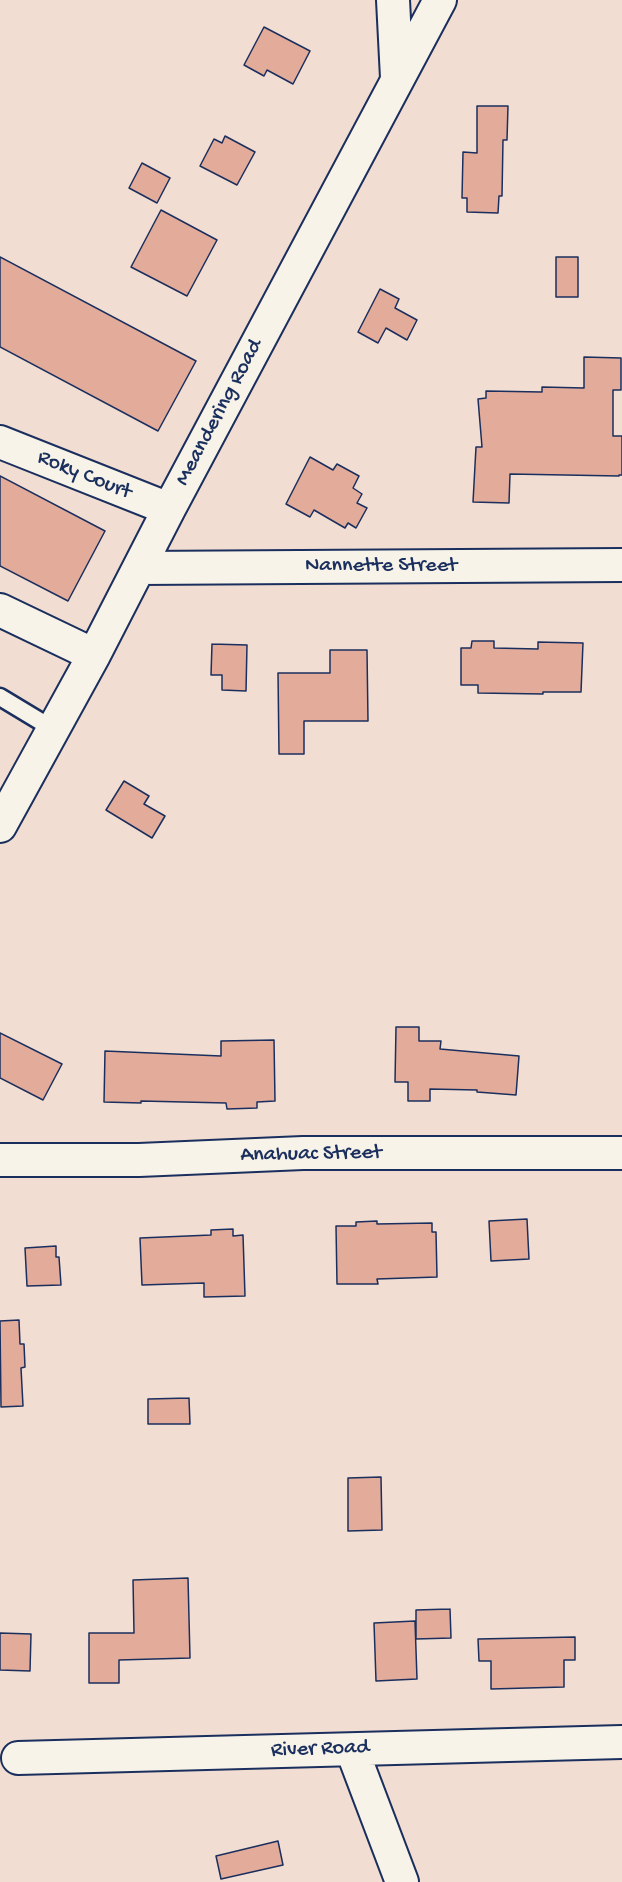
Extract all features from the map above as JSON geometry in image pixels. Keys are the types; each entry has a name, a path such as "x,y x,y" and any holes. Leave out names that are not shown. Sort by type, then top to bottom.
{"street":[{"path":"393,0 398,79"},
{"name":"Meandering Road","path":"0,826 94,655 169,509 440,0"},
{"name":"Roky Court","path":"0,442 169,509"},
{"name":"Nannette Street","path":"139,568 622,565"},
{"path":"0,610 94,655"},
{"name":"Anahuac Street","path":"0,1160 139,1160 303,1153 622,1153"},
{"name":"River Road","path":"18,1758 622,1742"},
{"path":"352,1750 402,1882"}],"lane":[{"path":"0,697 53,729"}],"building":[{"path":"264,27 310,51 293,84 267,70 264,76 244,65"},
{"path":"477,106 508,106 507,140 503,140 502,196 499,196 498,213 467,212 467,198 462,198 463,152 477,153"},
{"path":"225,136 255,152 237,185 200,166 214,139 222,143"},
{"path":"142,163 170,178 157,203 129,188"},
{"path":"161,210 217,240 187,296 131,267"},
{"path":"0,257 196,361 158,431 0,347"},
{"path":"556,257 578,257 578,297 556,297"},
{"path":"380,289 399,299 395,308 417,320 407,340 386,328 378,343 358,332"},
{"path":"584,357 621,358 621,390 613,390 613,436 622,436 622,475 510,474 509,503 473,502 476,447 482,447 478,399 486,398 486,391 542,392 542,387 584,388"},
{"path":"310,457 333,470 337,464 359,476 353,488 362,494 357,503 367,508 356,528 348,523 345,528 314,510 310,517 286,504"},
{"path":"0,476 105,531 68,601 0,566"},
{"path":"472,641 494,641 494,648 538,649 538,642 583,643 581,692 478,693 478,685 461,685 461,648 471,648"},
{"path":"212,644 247,645 246,691 222,690 222,675 211,675"},
{"path":"330,650 367,650 368,721 304,721 304,754 279,754 278,673 330,673"},
{"path":"124,781 149,796 144,804 165,816 152,838 106,810"},
{"path":"396,1027 419,1027 419,1041 441,1041 440,1049 519,1056 516,1095 477,1092 477,1090 430,1089 430,1101 408,1101 408,1082 395,1082"},
{"path":"0,1033 62,1064 43,1100 0,1078"},
{"path":"274,1040 275,1101 257,1102 257,1108 227,1109 226,1103 104,1102 105,1051 221,1056 221,1041"},
{"path":"527,1219 529,1259 491,1261 489,1221"},
{"path":"377,1221 377,1224 432,1223 432,1232 436,1232 437,1277 377,1279 378,1284 337,1284 336,1226 356,1226 356,1222"},
{"path":"233,1229 233,1236 243,1235 245,1296 204,1297 204,1283 142,1285 140,1238 211,1235 211,1230"},
{"path":"56,1246 61,1285 27,1286 25,1248"},
{"path":"19,1320 20,1344 24,1344 25,1367 21,1368 23,1406 1,1407 0,1321"},
{"path":"189,1398 190,1424 148,1424 148,1399"},
{"path":"381,1477 382,1530 348,1531 348,1478"},
{"path":"188,1578 190,1658 119,1660 119,1683 89,1683 89,1633 134,1633 133,1580"},
{"path":"450,1609 451,1638 416,1639 416,1610"},
{"path":"415,1621 417,1679 376,1681 374,1623"},
{"path":"0,1633 31,1634 30,1671 0,1670"},
{"path":"575,1637 575,1660 564,1660 564,1687 491,1689 491,1661 479,1661 478,1639"},
{"path":"278,1841 283,1865 221,1879 216,1856"}]}
